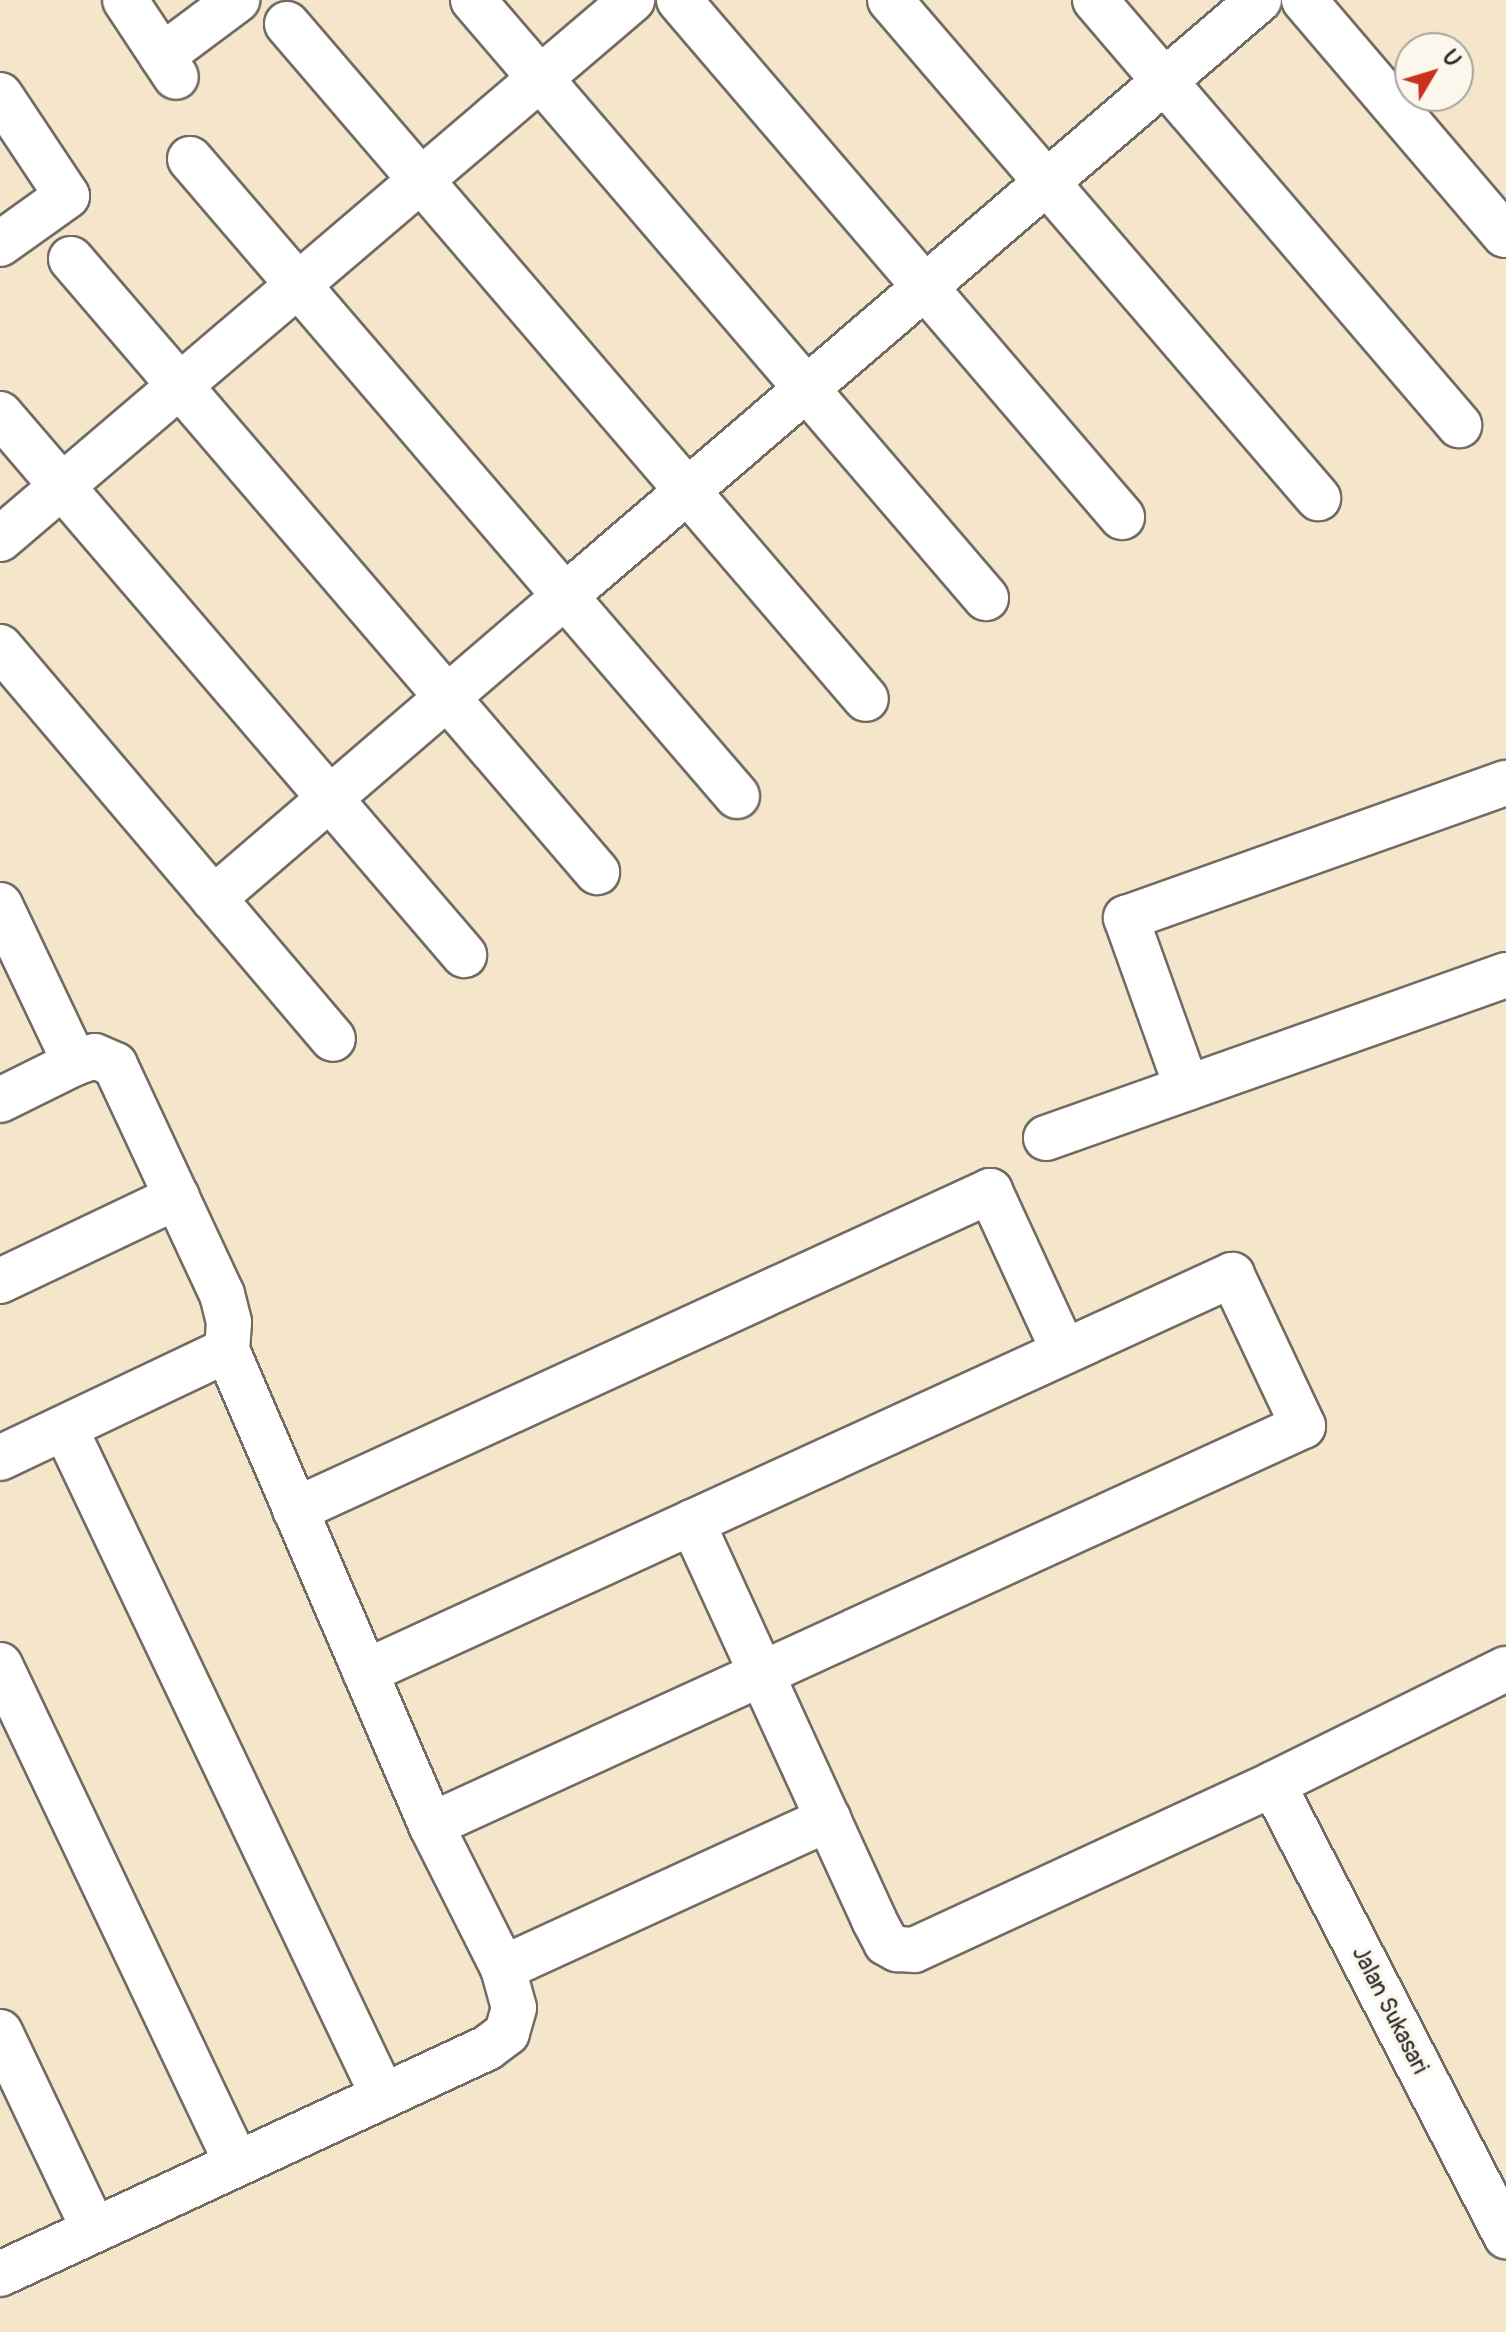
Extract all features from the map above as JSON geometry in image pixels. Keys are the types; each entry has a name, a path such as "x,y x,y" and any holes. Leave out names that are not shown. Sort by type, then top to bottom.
{"street":[{"path":"125,0 169,67 237,0"},
{"path":"473,0 986,598"},
{"path":"0,539 300,287 632,0"},
{"path":"679,0 1122,517"},
{"path":"890,0 1318,498"},
{"path":"1095,0 1459,425"},
{"path":"213,899 1259,0"},
{"path":"1304,0 1505,235"},
{"path":"287,24 866,699"},
{"path":"0,95 67,196 0,244"},
{"path":"190,159 737,796"},
{"path":"71,259 597,872"},
{"path":"0,414 464,955"},
{"path":"0,647 333,1039"},
{"path":"1187,1088 1126,918 1506,783"},
{"path":"3,918 75,1063"},
{"path":"1046,1138 1506,975"},
{"path":"0,1100 95,1056 115,1065 222,1294 229,1322 227,1350 431,1825 503,1968 514,2008 507,2033 487,2048 0,2274"},
{"path":"295,1510 990,1191 1064,1352"},
{"path":"0,1281 177,1197"},
{"path":"365,1672 1232,1275 1303,1426 431,1825"},
{"path":"0,1458 227,1350"},
{"path":"65,1428 383,2096"},
{"path":"692,1522 886,1943 914,1950 1273,1784 1506,1669"},
{"path":"0,1665 237,2164"},
{"name":"Jalan Sukasari","path":"1273,1784 1506,2236"},
{"path":"503,1968 829,1819"},
{"path":"0,2032 94,2230"}]}
